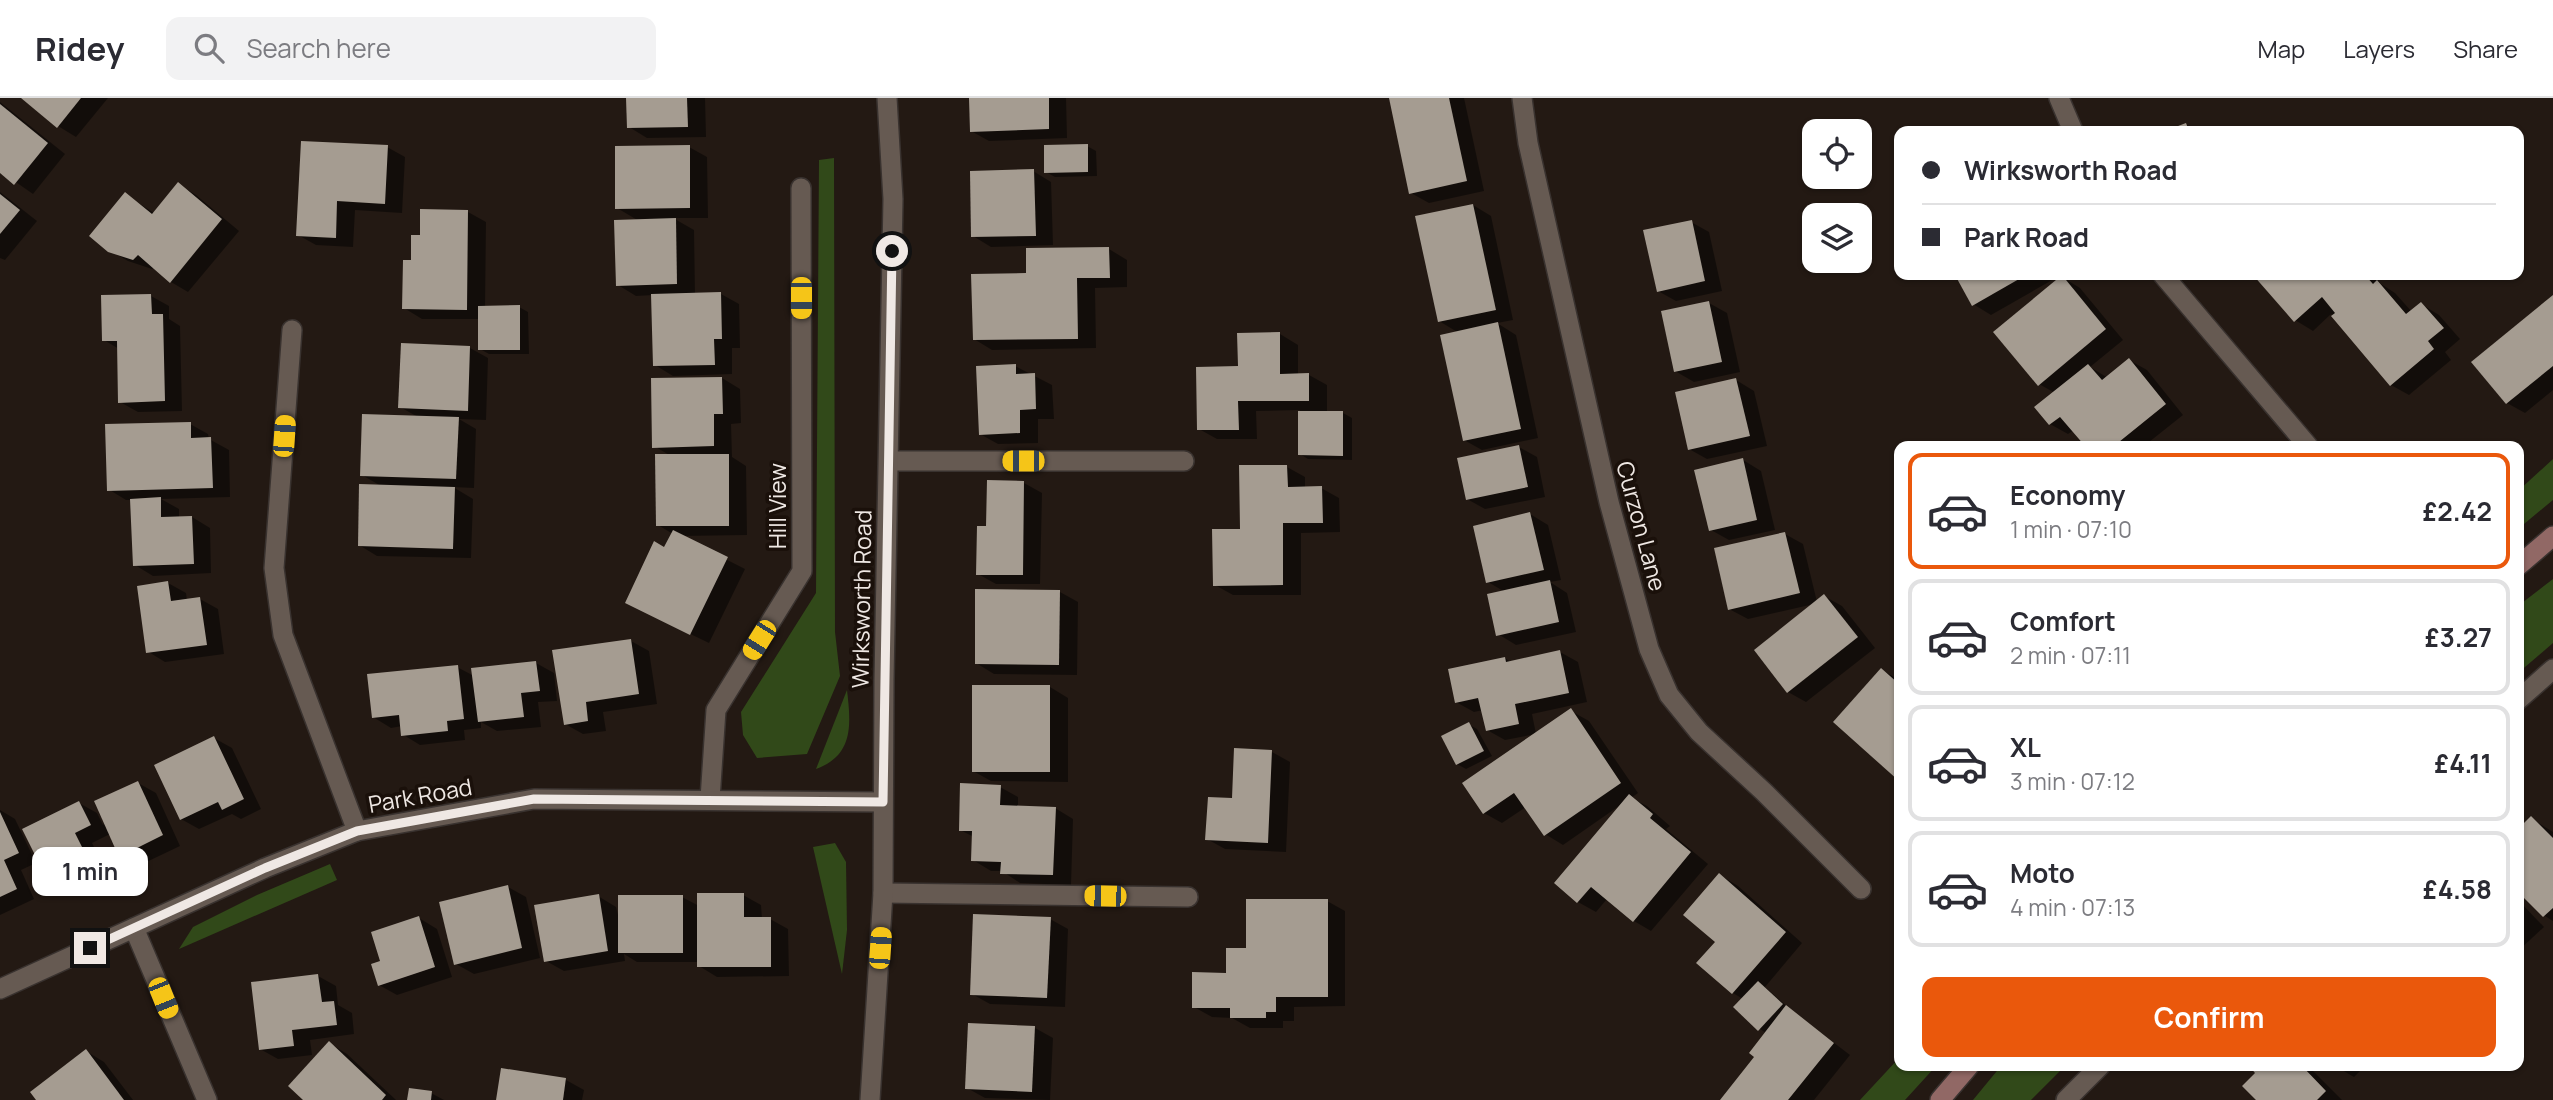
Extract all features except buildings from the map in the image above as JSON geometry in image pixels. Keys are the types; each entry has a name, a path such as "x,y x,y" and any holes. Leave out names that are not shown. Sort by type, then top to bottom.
{"main road":[{"path":"2524,561 2553,536"},
{"path":"1940,1100 1965,1071"}],"street":[{"name":"Wirksworth Road","path":"870,1100 883,893 893,198 887,98"},
{"name":"Curzon Lane","path":"1522,98 1528,143 1609,502 1649,649 1669,695 1699,732 1764,792 1861,889"},
{"path":"2059,98 2071,126"},
{"name":"Hill View","path":"710,799 716,710 802,571 801,188"},
{"path":"2167,280 2304,441"},
{"path":"292,330 274,568 284,635 357,831"},
{"path":"889,461 1184,461"},
{"path":"2524,694 2553,669"},
{"name":"Park Road","path":"0,989 265,868 357,831 534,799 883,802"},
{"path":"883,893 1188,897"},
{"path":"134,928 207,1100"},
{"path":"2066,1100 2095,1071"}],"green space":[{"path":"834,158 835,632 840,676 807,754 757,758 743,735 741,712 816,593 819,160"},
{"path":"2553,459 2553,500 2524,524 2524,486"},
{"path":"2553,579 2553,643 2524,668 2524,601"},
{"path":"847,690 849,726 844,747 837,756 816,769"},
{"path":"835,843 846,862 847,930 842,974 813,847"},
{"path":"330,864 337,880 179,949 193,927 257,895"},
{"path":"1894,1063 1894,1071 1931,1071 1905,1100 1860,1100"},
{"path":"1997,1071 2060,1071 2031,1100 1973,1100"}],"route":[{"path":"90,948 265,868 357,831 534,799 883,802 892,251"}]}
